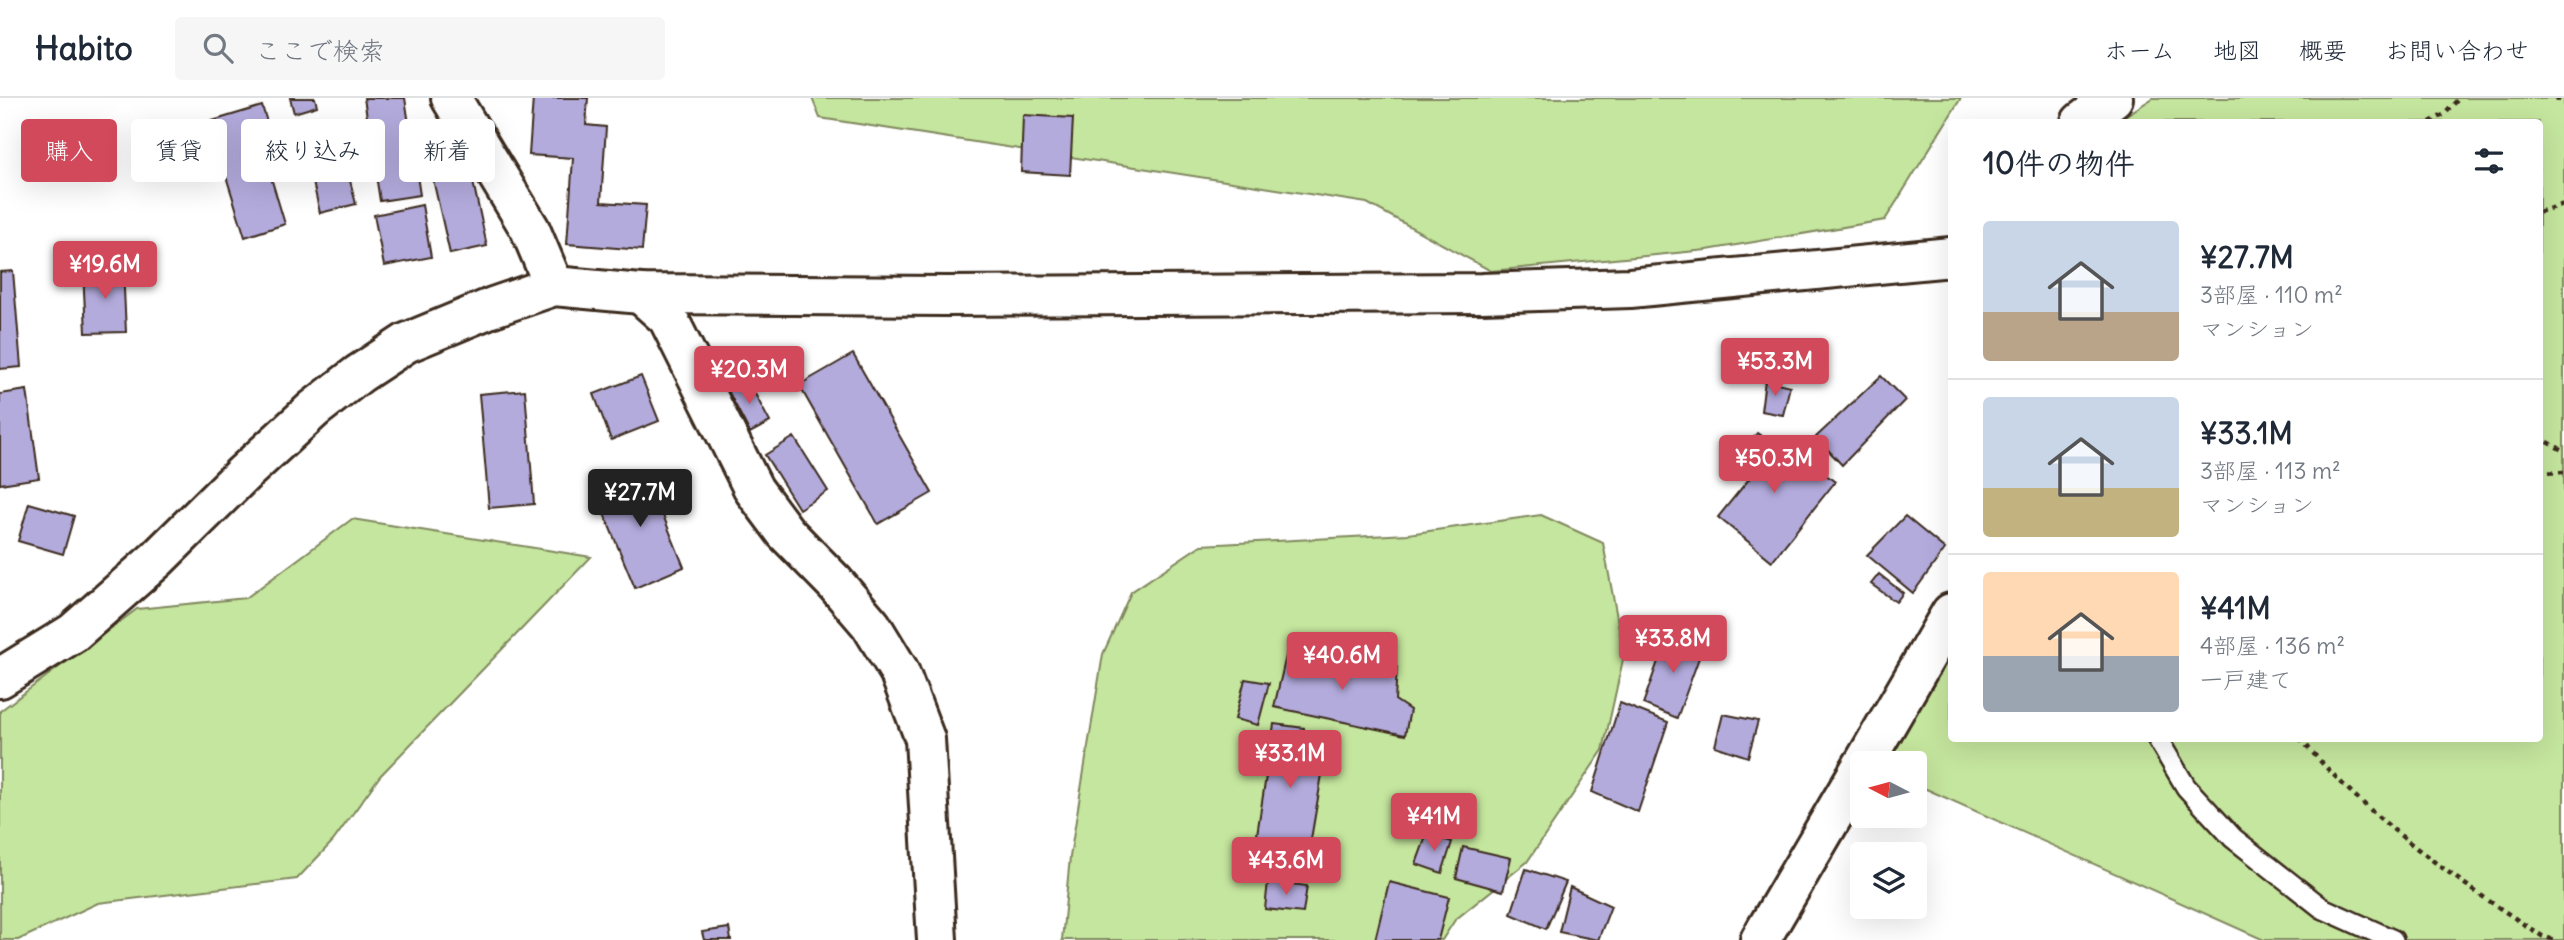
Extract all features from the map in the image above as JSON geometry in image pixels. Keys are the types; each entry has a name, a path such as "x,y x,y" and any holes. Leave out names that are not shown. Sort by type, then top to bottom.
{"street":[{"path":"451,98 530,229 554,286"},
{"path":"2085,119 2113,98"},
{"path":"0,678 74,633 157,559 304,419 359,374 406,343 492,307 554,286 641,294 975,296 1482,293 1630,288 1948,257"},
{"path":"641,294 668,318 754,490 786,533 871,625 899,671 925,738 937,940"},
{"path":"1871,751 1948,618"},
{"path":"1760,940 1850,786"}],"lane":[{"path":"2159,742 2186,787 2234,838 2322,908 2393,940"}],"path":[{"path":"2436,119 2445,114 2459,98"},
{"path":"2556,98 2564,102"},
{"path":"2543,211 2564,204"},
{"path":"2543,439 2564,451"},
{"path":"2543,473 2564,472"},
{"path":"2304,742 2363,801 2454,879 2542,936 2554,940"}],"green space":[{"path":"812,98 1961,98 1885,220 1707,250 1491,271 1367,203 820,118"},
{"path":"2153,98 2564,98 2564,940 2264,940 1927,789 1927,751 1895,751 1948,653 1948,742 2543,742 2543,119 2121,119"},
{"path":"1541,515 1603,543 1624,655 1603,750 1527,862 1455,920 1442,940 1062,940 1070,857 1103,654 1131,592 1201,545 1408,534"},
{"path":"352,519 591,557 380,776 333,841 297,879 98,903 18,940 0,940 0,711 137,609 246,598"}],"building":[{"path":"290,98 315,98 317,106 294,113"},
{"path":"364,98 405,98 408,119 399,119 399,182 418,182 420,195 380,201 377,182 385,182 385,119 367,119"},
{"path":"533,98 588,98 586,125 606,127 601,202 646,205 642,250 567,244 573,158 529,155"},
{"path":"262,106 266,119 241,119 241,182 272,182 285,224 245,237 227,180 227,119 219,119"},
{"path":"1023,115 1073,118 1070,175 1021,172"},
{"path":"313,182 350,182 356,204 320,213"},
{"path":"434,182 473,182 487,246 450,254"},
{"path":"422,205 431,257 384,266 374,215"},
{"path":"123,268 126,332 86,333 83,270"},
{"path":"13,271 21,367 0,369 0,272"},
{"path":"853,354 932,493 878,524 799,385"},
{"path":"641,376 659,421 611,440 594,394"},
{"path":"1881,376 1905,400 1842,465 1816,437"},
{"path":"747,379 770,422 750,433 727,389"},
{"path":"1765,380 1790,386 1783,415 1761,411"},
{"path":"27,390 39,478 0,484 0,394"},
{"path":"525,390 534,504 489,508 479,394"},
{"path":"1757,433 1777,447 1785,442 1835,482 1772,561 1718,517 1749,479 1734,463"},
{"path":"794,437 828,491 799,509 765,455"},
{"path":"645,471 684,567 635,588 595,492"},
{"path":"29,503 74,516 63,554 18,541"},
{"path":"1905,516 1945,549 1913,593 1867,555"},
{"path":"1879,574 1903,593 1896,602 1871,584"},
{"path":"1668,633 1704,644 1677,718 1643,704"},
{"path":"1287,652 1397,667 1395,700 1410,710 1405,735 1274,707"},
{"path":"1245,679 1269,683 1258,725 1235,719"},
{"path":"1620,703 1668,722 1638,812 1592,792"},
{"path":"1723,714 1758,721 1748,757 1715,746"},
{"path":"1274,724 1304,728 1304,747 1326,751 1309,851 1256,841"},
{"path":"1427,834 1452,842 1442,873 1416,864"},
{"path":"1463,847 1511,858 1503,891 1456,878"},
{"path":"1526,869 1566,882 1546,929 1511,914"},
{"path":"1268,881 1307,886 1303,913 1265,909"},
{"path":"1389,882 1449,897 1438,940 1375,940"},
{"path":"1570,887 1611,906 1598,940 1559,932"},
{"path":"729,928 731,940 704,940 702,932"}]}
